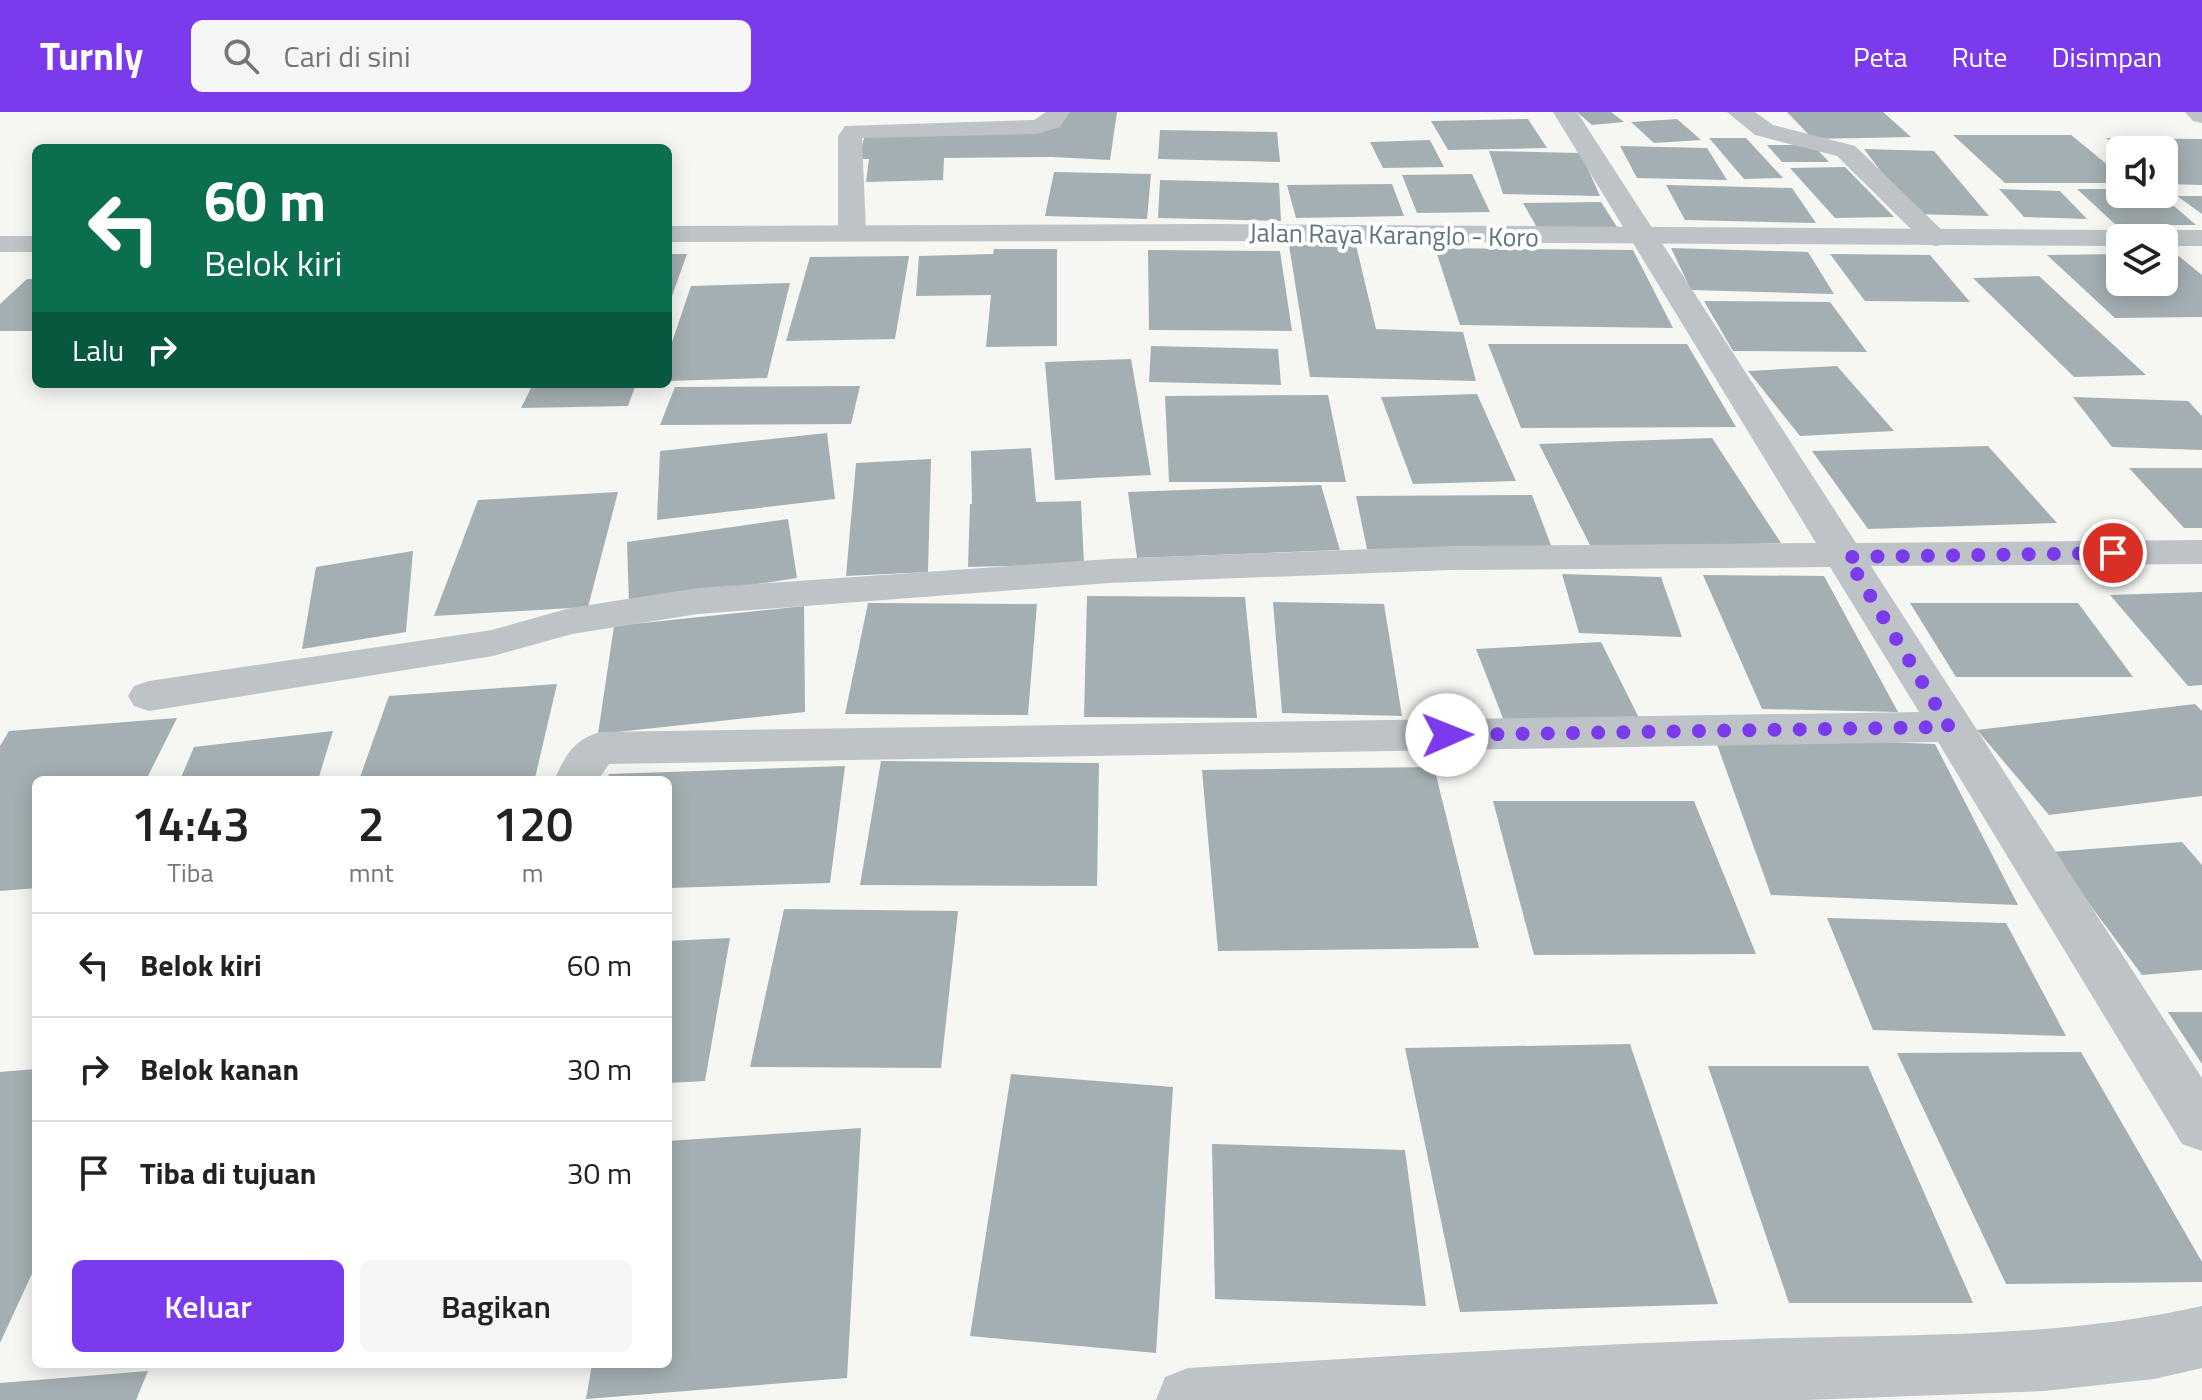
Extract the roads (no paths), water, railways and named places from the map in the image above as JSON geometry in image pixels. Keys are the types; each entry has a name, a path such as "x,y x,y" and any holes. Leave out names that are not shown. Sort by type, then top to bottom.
{"street":[{"path":"852,232 850,136 854,131 1037,127 1051,122 1058,112"},
{"path":"1565,112 2202,1126"},
{"path":"1739,112 1764,130 1846,151 1936,238"},
{"path":"2197,112 2202,116"},
{"name":"Jalan Raya Karanglo - Koro","path":"672,234 1145,231 2106,238"},
{"path":"2178,238 2202,238"},
{"path":"0,244 32,244"},
{"path":"149,696 493,643 570,621 698,601 1109,571 1467,558 2202,552"},
{"path":"578,776 587,757 600,748 1949,727"},
{"path":"1188,1400 1596,1376 1800,1385 2154,1348 2202,1337"}]}
